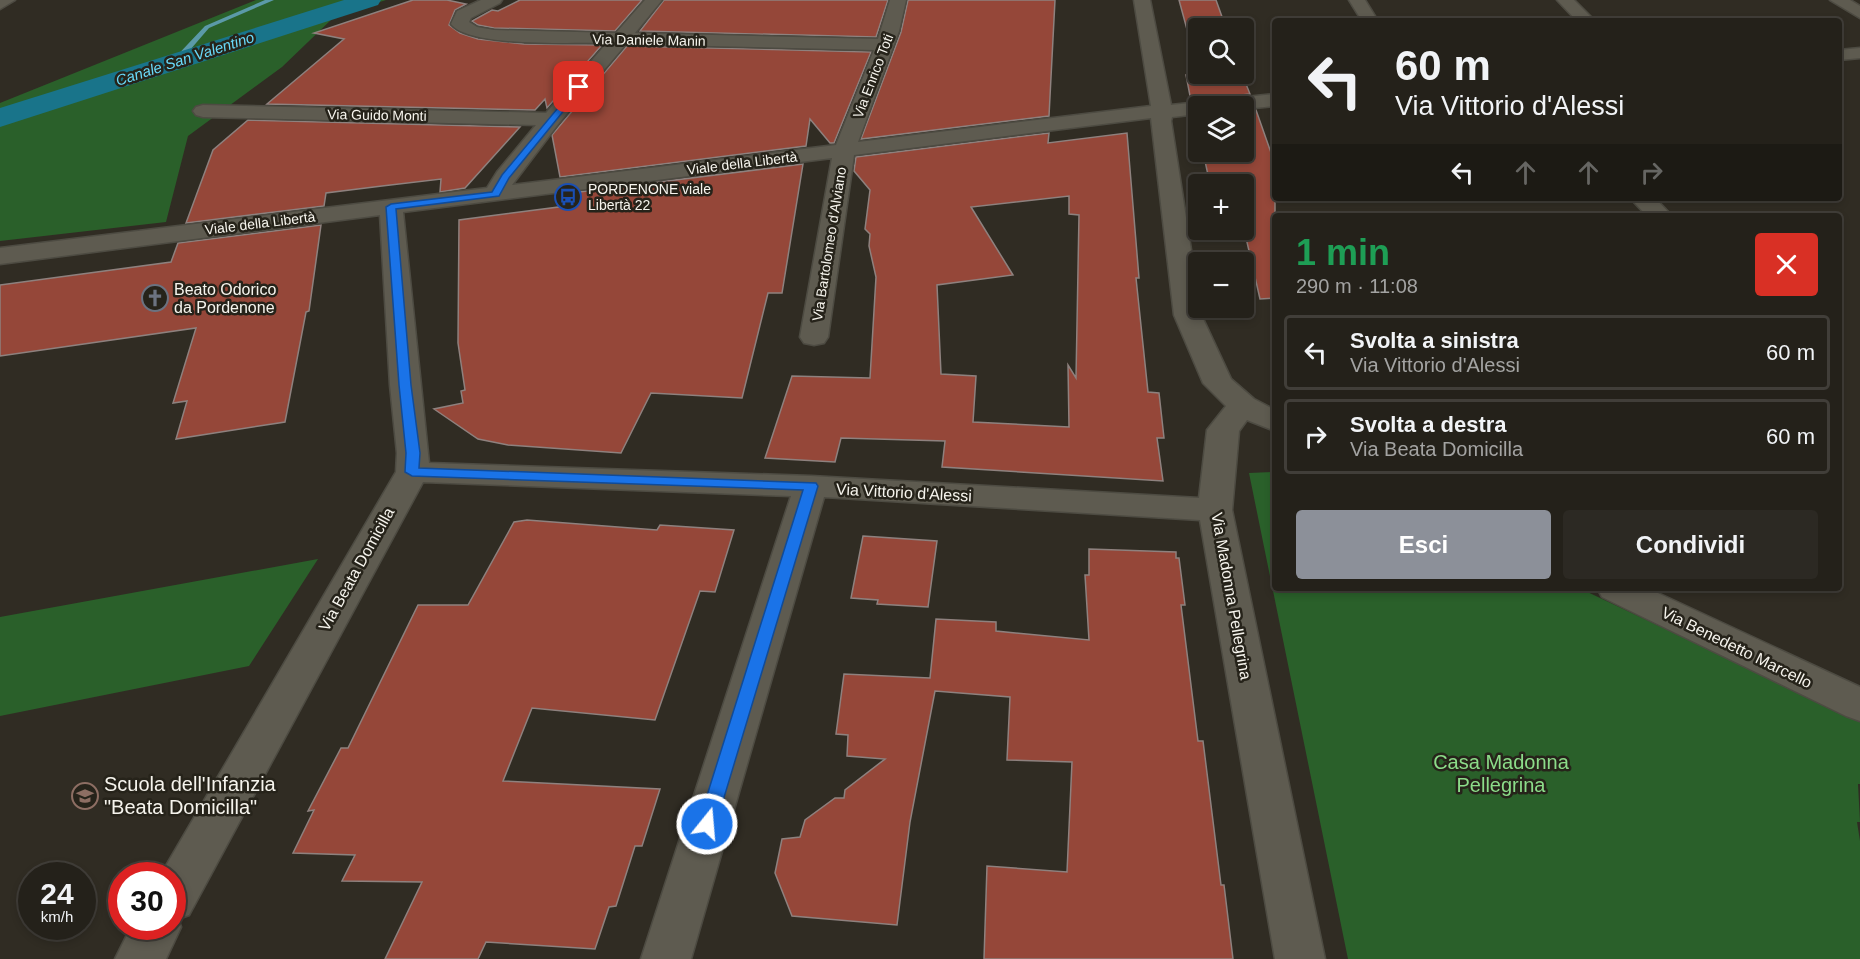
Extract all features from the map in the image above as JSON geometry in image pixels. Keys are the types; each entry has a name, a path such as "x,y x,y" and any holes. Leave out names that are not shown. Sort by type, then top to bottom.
{"street":[{"path":"0,4 7,0"},
{"name":"Via Daniele Manin","path":"494,0 463,15 460,24 472,32 494,35 885,45"},
{"path":"495,194 505,177 552,119 654,0"},
{"name":"Via Enrico Toti","path":"844,151 885,45 898,0"},
{"name":"Via Madonna Pellegrina","path":"1142,0 1162,112 1161,121 1188,315 1218,383 1259,413 1222,430 1215,510 1300,959"},
{"path":"1357,0 1368,18"},
{"path":"1565,0 1584,18"},
{"path":"1838,0 1860,13"},
{"path":"1842,55 1860,53"},
{"path":"1254,102 1272,100"},
{"name":"Viale della Libertà","path":"0,256 1188,109"},
{"name":"Via Guido Monti","path":"202,111 552,119"},
{"name":"Via Bartolomeo d'Alviano","path":"814,337 844,151"},
{"path":"1645,201 1657,213"},
{"name":"Via Beata Domicilla","path":"186,875 412,472 413,453 405,385 391,207"},
{"name":"Via Vittorio d'Alessi","path":"412,472 811,486 1215,510"},
{"path":"666,959 811,486"},
{"name":"Via Benedetto Marcello","path":"1621,591 1860,705"},
{"path":"140,959 150,940"}],"green space":[{"path":"256,0 386,0 334,17 282,67 188,136 166,222 0,241 0,103"},
{"name":"Casa Madonna Pellegrina","path":"1272,472 1272,586 1249,473"},
{"path":"318,559 249,666 0,716 0,617"},
{"name":"Casa Madonna Pellegrina","path":"1273,591 1585,591 1860,721 1860,784 1858,784 1860,822 1857,822 1860,841 1860,959 1348,959"}],"building":[{"path":"413,0 447,0 466,4 455,10 449,25 460,33 478,39 524,44 602,45 547,108 545,99 535,110 267,104 344,39 314,33"},
{"path":"520,0 642,0 615,31 494,28 478,25 472,21 492,10 498,11"},
{"path":"664,0 888,0 876,37 640,31"},
{"path":"908,0 1055,0 1049,116 861,139 901,32"},
{"path":"1179,0 1216,0 1222,18 1188,18 1188,33"},
{"path":"627,46 871,52 834,143 830,143 810,119 806,146 560,177 552,135"},
{"path":"1186,75 1188,75 1188,84 1246,84 1250,94 1190,96"},
{"path":"1254,110 1256,110 1272,155 1272,201 1275,201 1275,213 1272,213 1272,298 1260,299 1254,273 1254,252 1249,252 1247,240 1254,240 1254,174 1208,174 1205,162 1254,162"},
{"path":"248,120 520,127 465,188 440,192 441,179 326,193 324,206 186,223 213,150"},
{"path":"1049,133 1048,143 1127,133 1139,278 1136,278 1148,392 1159,393 1164,438 1157,438 1163,481 942,467 945,441 841,438 835,462 765,458 792,376 870,378 876,277 869,246 870,234 865,229 870,190 854,171 856,157","holes":["1069,196 1069,214 1079,215 1076,378 1068,365 1069,427 973,422 976,376 941,374 937,285 1013,275 971,207"]},
{"path":"803,164 782,293 768,293 742,398 651,393 621,453 508,445 478,439 434,409 463,403 461,391 465,390 458,343 459,220 566,206 563,194"},
{"path":"321,225 309,311 306,312 285,422 176,439 187,401 173,403 196,328 0,356 0,285 171,262 178,243"},
{"path":"527,520 657,530 660,525 734,530 715,592 700,591 655,720 532,708 503,781 660,789 642,846 635,846 616,906 609,907 595,949 486,942 478,959 385,959 422,882 342,881 355,855 293,853 314,810 308,811 341,748 348,748 418,605 468,605 514,522"},
{"path":"863,536 937,541 928,607 877,604 878,600 851,598"},
{"path":"1089,549 1176,552 1176,558 1179,558 1185,605 1181,605 1198,741 1203,741 1233,959 984,959 987,866 1067,872 1072,762 1007,760 1010,697 935,691 910,822 897,925 792,916 775,873 782,839 800,837 805,820 835,798 844,798 845,790 885,759 847,756 848,735 836,734 844,674 930,678 936,619 996,622 996,631 1089,640 1085,575 1089,575"}],"waterway":[{"path":"174,63 207,27 271,0"},
{"name":"Canale San Valentino","path":"0,118 369,0"}],"place":[{"name":"PORDENONE viale Libertà 22","path":"568,197"},
{"name":"Beato Odorico da Pordenone","path":"155,298"},
{"name":"Scuola dell'Infanzia \"Beata Domicilla\"","path":"85,796"}],"route":[{"path":"579,87 505,177 495,194 391,207 405,385 413,453 412,472 811,486 707,824"}]}
